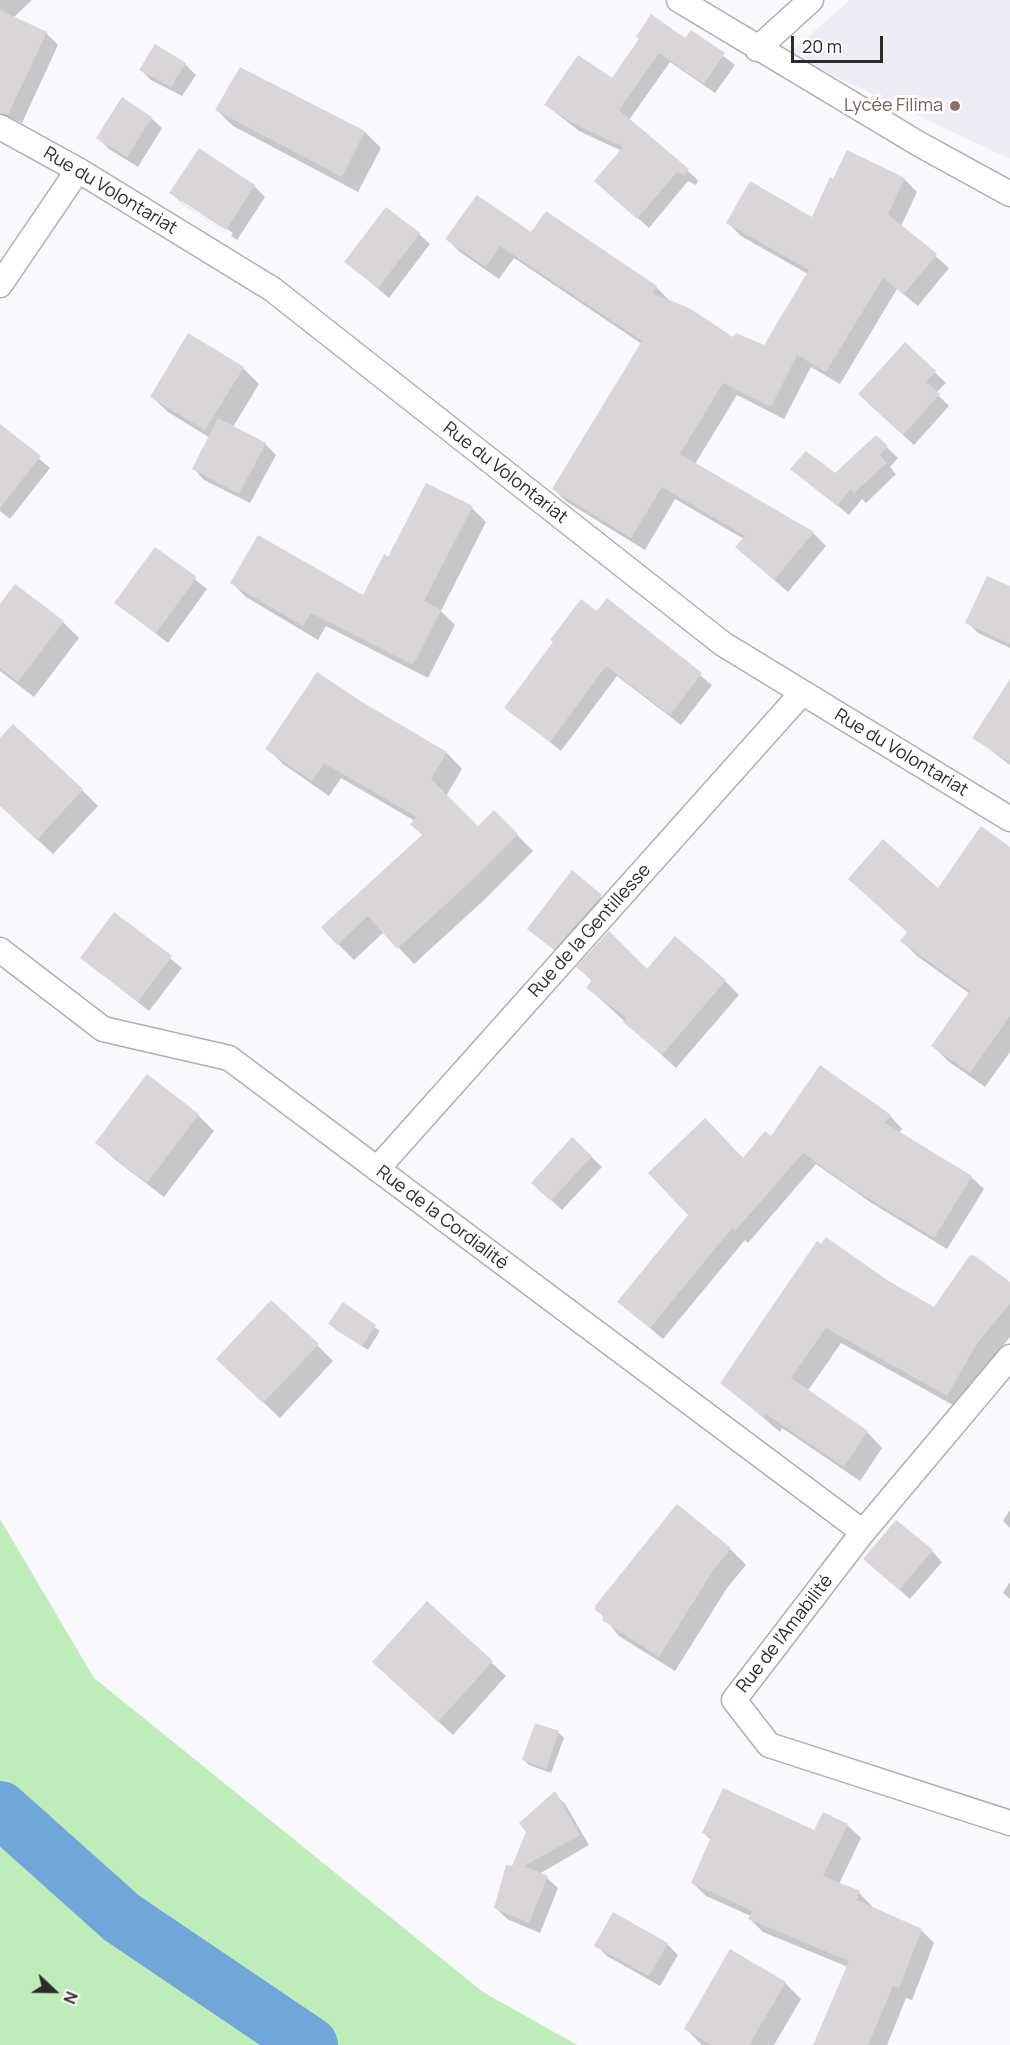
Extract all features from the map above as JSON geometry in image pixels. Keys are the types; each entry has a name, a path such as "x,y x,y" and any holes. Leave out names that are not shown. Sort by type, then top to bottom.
{"street":[{"path":"679,0 757,49 1010,194"},
{"path":"757,49 811,0"},
{"name":"Rue du Volontariat","path":"0,126 78,170 272,289 723,644 1010,819"},
{"path":"0,285 78,170"},
{"name":"Rue de la Gentillesse","path":"377,1169 802,693"},
{"name":"Rue de la Cordialité","path":"0,950 103,1029 229,1058 863,1532"},
{"name":"Rue de l'Amabilité","path":"1010,1356 863,1532 734,1700 769,1744 1010,1823"}],"shaded area":[{"name":"Lycée Filima","path":"850,0 1010,0 1010,159 788,54"}],"green space":[{"path":"0,1519 94,1678 483,1992 577,2045 0,2045"}],"building":[{"path":"0,10 47,32 8,115 0,113"},
{"path":"651,14 685,38 691,30 725,53 704,84 659,53 619,110 689,169 685,175 677,172 637,219 594,181 623,147 573,123 544,105 578,55 612,78 639,39 636,37"},
{"path":"155,44 186,63 171,87 139,70"},
{"path":"240,67 365,131 342,177 215,110"},
{"path":"122,97 152,117 127,157 96,138"},
{"path":"199,148 255,185 226,230 169,193"},
{"path":"847,150 905,178 888,214 937,254 904,294 883,278 826,372 797,355 771,407 723,383 680,454 814,532 774,580 735,547 745,536 662,487 631,538 552,489 642,341 500,246 486,267 445,239 477,195 531,232 546,211 657,286 652,293 689,308 733,337 736,333 764,345 809,270 726,223 750,181 812,217 830,177 833,179"},
{"path":"386,207 420,233 378,288 344,262"},
{"path":"188,333 244,367 205,430 150,397"},
{"path":"905,342 936,371 926,382 940,394 903,435 858,394"},
{"path":"218,418 266,443 239,494 192,469"},
{"path":"0,424 41,456 0,508"},
{"path":"876,435 888,446 880,455 887,463 854,493 851,489 837,506 790,469 806,451 835,473"},
{"path":"426,483 473,506 424,601 441,610 413,665 311,613 303,626 230,583 258,535 363,595 384,554 388,557"},
{"path":"155,547 197,577 156,633 114,603"},
{"path":"987,576 1010,586 1010,644 965,623"},
{"path":"15,584 64,621 18,682 0,668 0,604"},
{"path":"607,598 702,673 670,715 606,666 550,742 504,708 553,642 550,640 581,599 597,611"},
{"path":"317,672 362,702 447,752 431,779 478,826 494,810 518,834 467,885 397,949 368,916 337,945 321,927 422,835 410,824 417,817 324,763 312,781 265,749"},
{"path":"1010,679 1010,762 972,738"},
{"path":"13,724 83,789 37,840 0,806 0,738"},
{"path":"981,826 1010,847 1010,1016 970,1073 931,1046 970,991 900,941 907,932 848,879 883,839 938,888"},
{"path":"572,870 602,895 554,950 527,929"},
{"path":"114,912 172,956 138,1002 80,958"},
{"path":"609,931 647,969 675,936 726,980 662,1055 623,1022 626,1018 586,988 592,980 576,967"},
{"path":"820,1065 891,1115 885,1123 972,1176 934,1238 855,1190 803,1153 735,1231 732,1228 650,1328 617,1302 688,1215 648,1173 705,1118 743,1158 765,1131 771,1136"},
{"path":"147,1074 199,1114 147,1183 95,1143"},
{"path":"572,1137 592,1156 551,1201 531,1183"},
{"path":"826,1237 887,1280 934,1307 970,1255 975,1256 1010,1282 1010,1304 978,1342 947,1396 826,1328 791,1378 868,1431 844,1467 766,1414 764,1418 720,1383 817,1241 821,1244"},
{"path":"271,1300 319,1344 263,1403 216,1359"},
{"path":"343,1302 376,1325 362,1346 328,1324"},
{"path":"677,1504 731,1548 712,1572 659,1657 602,1620 604,1616 595,1610 595,1606"},
{"path":"896,1520 933,1550 899,1590 863,1559"},
{"path":"427,1601 493,1661 438,1722 372,1662"},
{"path":"535,1723 559,1731 546,1769 522,1760"},
{"path":"723,1788 814,1830 823,1812 848,1824 823,1876 860,1891 857,1900 922,1929 899,1988 893,1986 868,2045 813,2045 849,1961 748,1919 753,1911 691,1883 711,1837 702,1833"},
{"path":"555,1791 580,1835 524,1866 548,1876 529,1923 494,1908 506,1865 512,1866 526,1832 519,1823"},
{"path":"613,1912 668,1943 649,1976 594,1946"},
{"path":"730,1949 786,1982 749,2045 711,2045 684,2029"}],"waterway":[{"path":"0,1809 122,1918 310,2045"}],"place":[{"name":"Lycée Filima","path":"955,106"}]}
